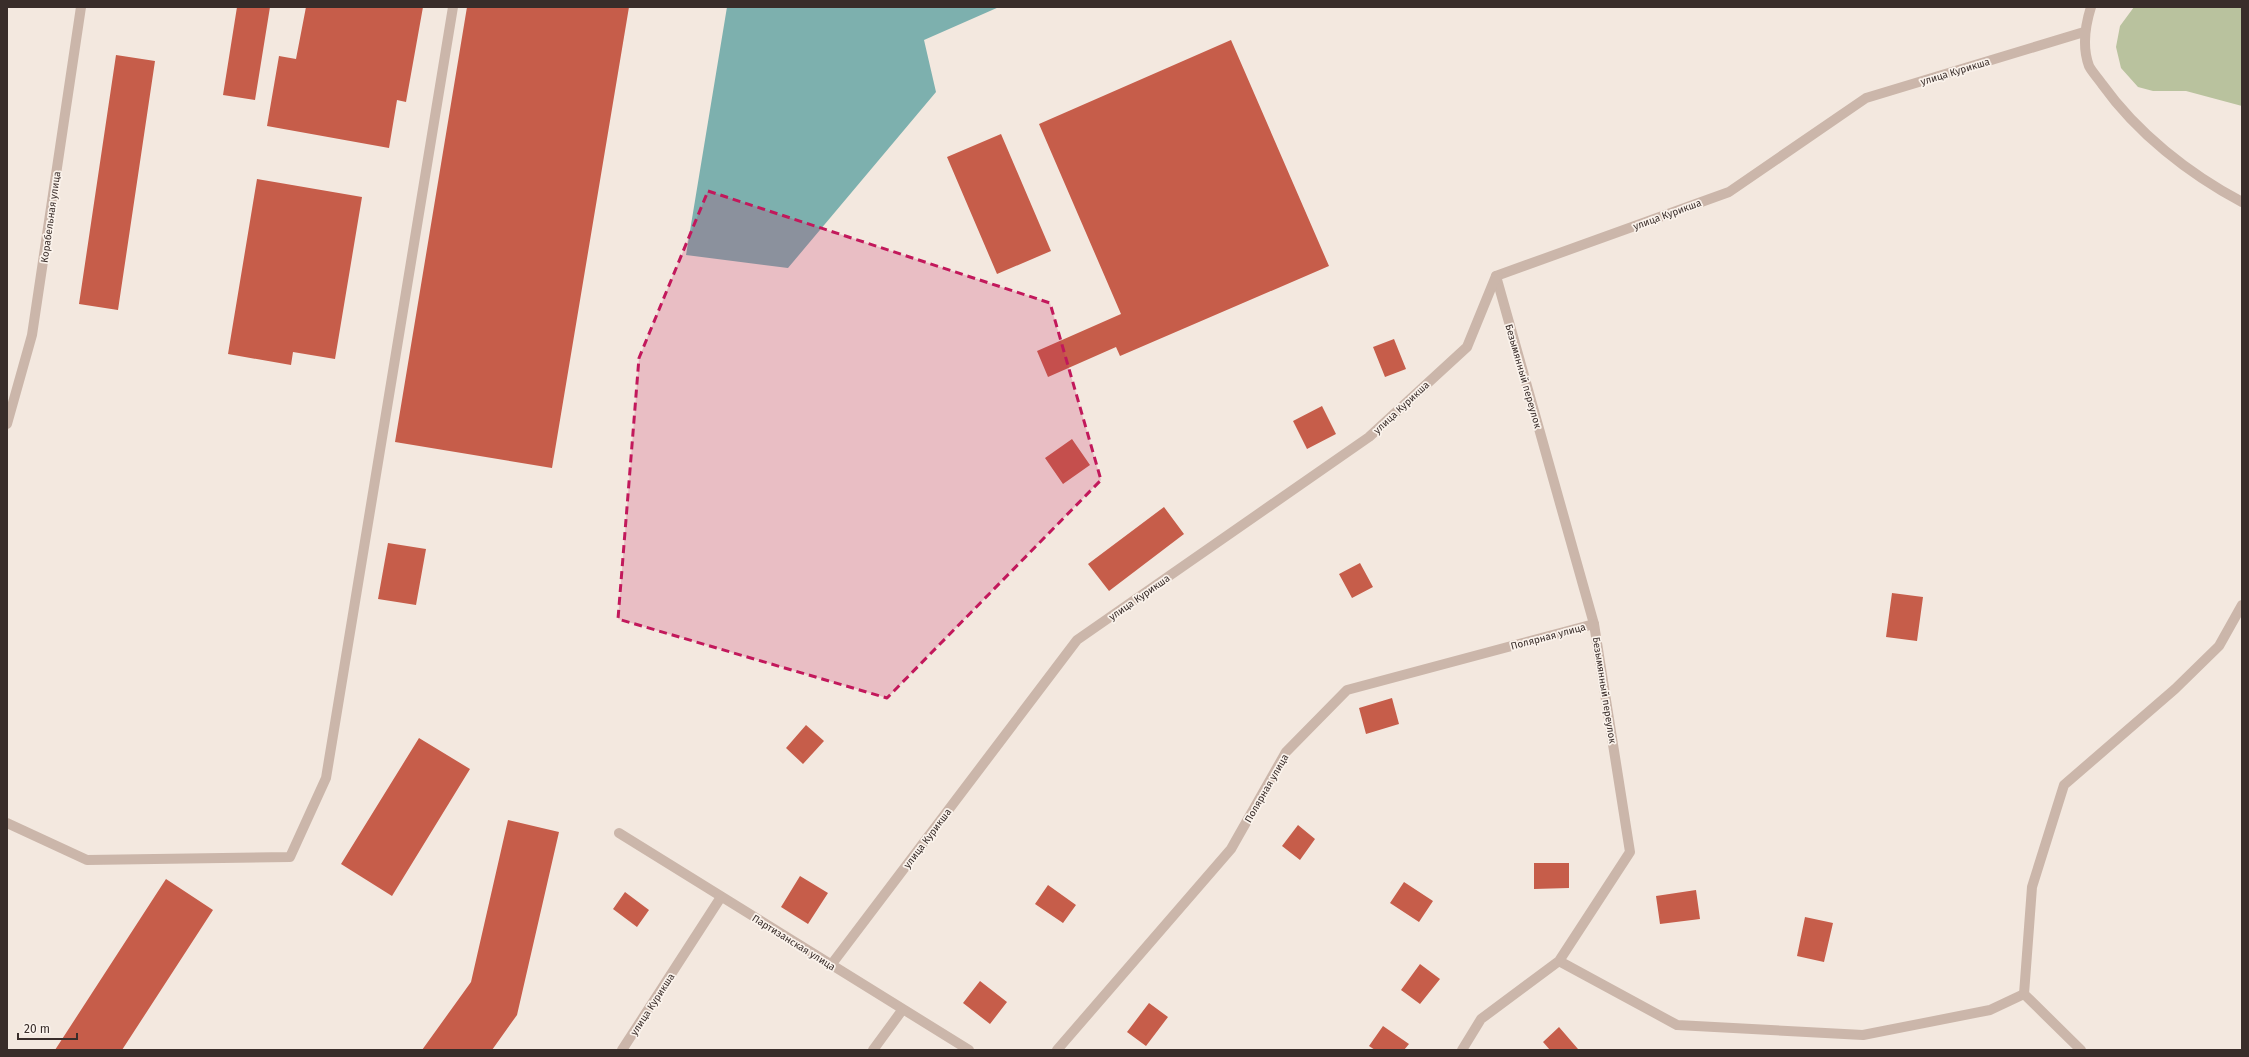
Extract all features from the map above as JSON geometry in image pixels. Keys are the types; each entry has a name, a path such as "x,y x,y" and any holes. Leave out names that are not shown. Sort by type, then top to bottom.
{"street":[{"name":"Корабельная улица","path":"7,424 32,335 81,7"},
{"path":"7,823 87,860 290,857 326,778 453,7"},
{"path":"2091,7 2084,32 2090,67 2111,96 2165,151 2222,192 2242,202"},
{"name":"улица Курикша","path":"831,965 1077,640 1369,437 1467,347 1496,276 1729,192 1866,98 2084,32"},
{"name":"Безымянный переулок","path":"1462,1050 1481,1019 1559,962 1630,852 1594,624 1496,276"},
{"path":"2081,1050 2024,994 2032,887 2064,785 2175,688 2219,646 2242,606"},
{"name":"Полярная улица","path":"1057,1050 1231,849 1286,752 1347,690 1594,624"},
{"name":"Партизанская улица","path":"619,833 969,1050"},
{"name":"улица Курикша","path":"622,1050 721,897"},
{"path":"1559,962 1677,1025 1863,1035 1990,1010 2024,994"},
{"path":"873,1050 903,1009"}],"highlighted area":[{"path":"708,191 1050,303 1101,480 887,698 618,619 639,358"}],"green space":[{"path":"2134,7 2242,7 2242,106 2186,91 2153,91 2138,87 2121,68 2116,47 2120,26"}],"water":[{"path":"727,7 999,7 924,40 936,92 788,268 686,255"}],"building":[{"path":"237,7 270,7 255,100 223,95"},
{"path":"306,7 423,7 406,102 397,100 389,148 267,126 279,56 296,59"},
{"path":"467,7 629,7 552,468 395,442"},
{"path":"1231,40 1329,266 1120,356 1116,347 1048,377 1037,351 1121,314 1039,124"},
{"path":"116,55 155,61 118,310 79,304"},
{"path":"1001,134 1051,251 997,274 947,157"},
{"path":"257,179 362,197 335,359 293,352 291,365 228,354"},
{"path":"1394,339 1406,369 1385,377 1373,347"},
{"path":"1322,406 1336,434 1307,449 1293,421"},
{"path":"1072,439 1090,465 1063,484 1045,458"},
{"path":"1164,507 1184,534 1109,591 1088,564"},
{"path":"388,543 426,549 416,605 378,599"},
{"path":"1360,563 1373,587 1352,598 1339,574"},
{"path":"1892,593 1923,597 1917,641 1886,637"},
{"path":"1392,698 1399,724 1366,734 1359,708"},
{"path":"806,725 824,741 803,764 786,748"},
{"path":"419,738 470,769 392,896 341,864"},
{"path":"508,820 559,832 517,1015 492,1050 422,1050 471,982"},
{"path":"1298,825 1315,839 1300,860 1282,846"},
{"path":"1534,863 1569,863 1569,888 1534,889"},
{"path":"800,876 828,893 808,924 781,907"},
{"path":"166,879 213,910 122,1050 55,1050"},
{"path":"1404,882 1433,901 1419,922 1390,903"},
{"path":"1048,885 1076,905 1063,923 1035,904"},
{"path":"1696,890 1700,919 1660,924 1656,896"},
{"path":"625,892 649,910 637,927 613,909"},
{"path":"1805,917 1833,923 1824,962 1797,956"},
{"path":"1420,964 1440,979 1420,1004 1401,990"},
{"path":"980,981 1007,1002 990,1024 963,1003"},
{"path":"1149,1003 1168,1017 1146,1046 1127,1032"},
{"path":"1383,1026 1409,1044 1404,1050 1375,1050 1369,1046"},
{"path":"1559,1027 1578,1050 1550,1050 1543,1042"}]}
